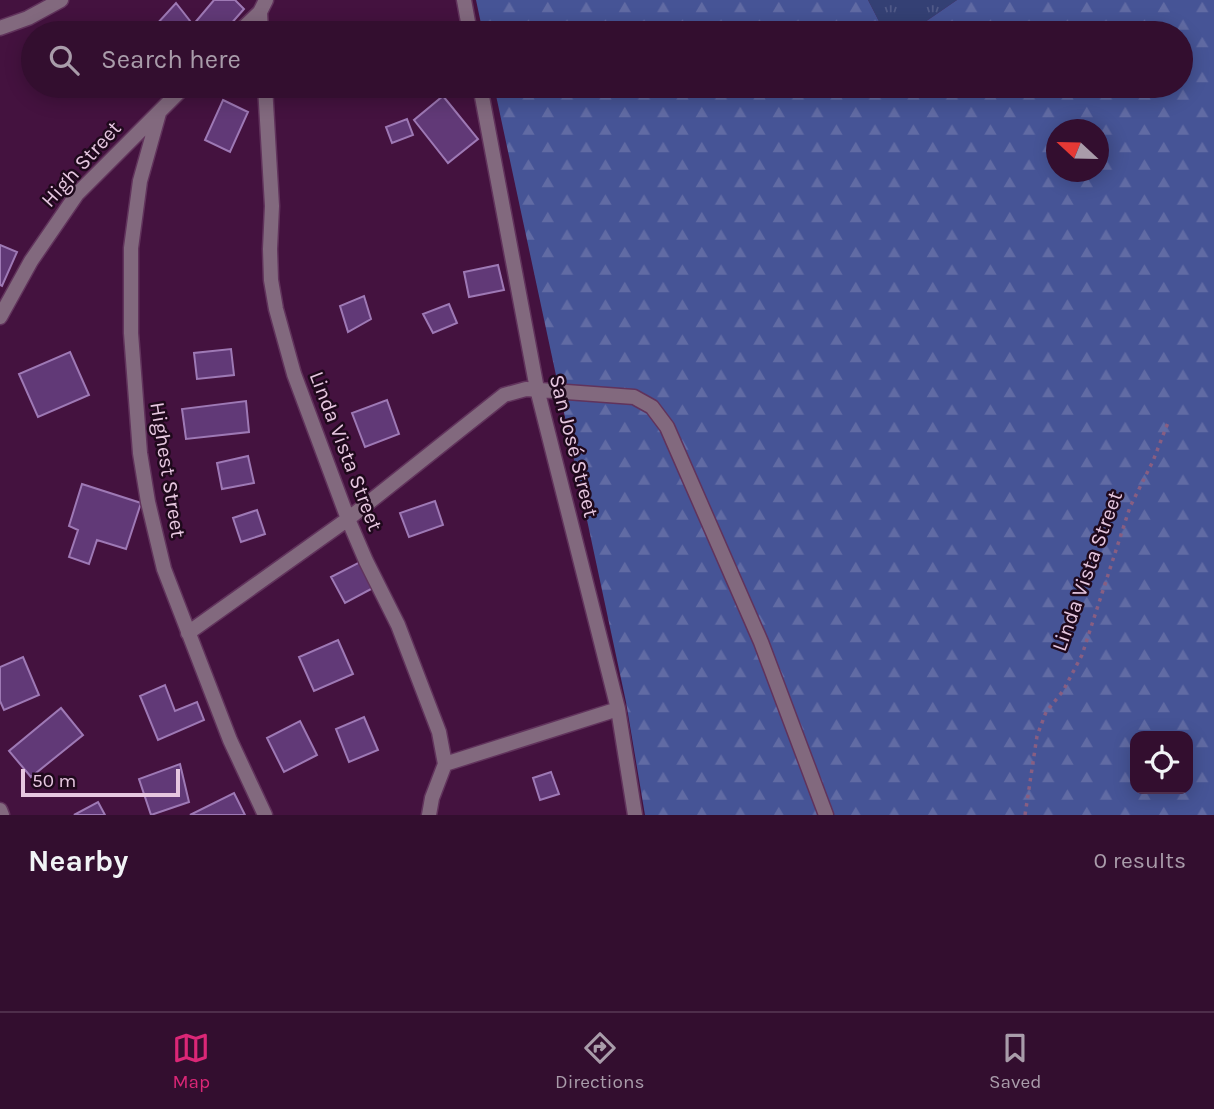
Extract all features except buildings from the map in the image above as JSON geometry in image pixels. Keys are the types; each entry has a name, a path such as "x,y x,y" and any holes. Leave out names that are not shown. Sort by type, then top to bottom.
{"street":[{"path":"0,28 27,18 61,0"},
{"path":"464,0 468,21"},
{"path":"249,21 263,6"},
{"name":"High Street","path":"0,317 32,261 77,194 173,98"},
{"name":"Linda Vista Street","path":"266,98 272,206 271,280 276,309 294,374 348,519 398,625 439,732 445,764"},
{"name":"San José Street","path":"482,98 537,389 618,709 635,815"},
{"name":"Highest Street","path":"159,113 140,181 130,275 131,333 140,453 164,569 230,740 265,815"},
{"path":"188,633 348,519 504,395 520,389 537,389 634,397 652,407 667,427 761,642 826,815"},
{"path":"429,815 432,798 445,764 618,709"},
{"path":"0,810 2,815"}],"path":[{"name":"Linda Vista Street","path":"1025,815 1037,736 1046,712 1063,691 1082,655 1130,507 1169,421"}],"green space":[{"path":"476,0 868,0 879,21 480,21"},
{"path":"868,0 957,0 926,21 879,21"},
{"path":"957,0 1214,0 1214,815 645,815 626,702 497,98 1193,98 1193,21 926,21"}]}
